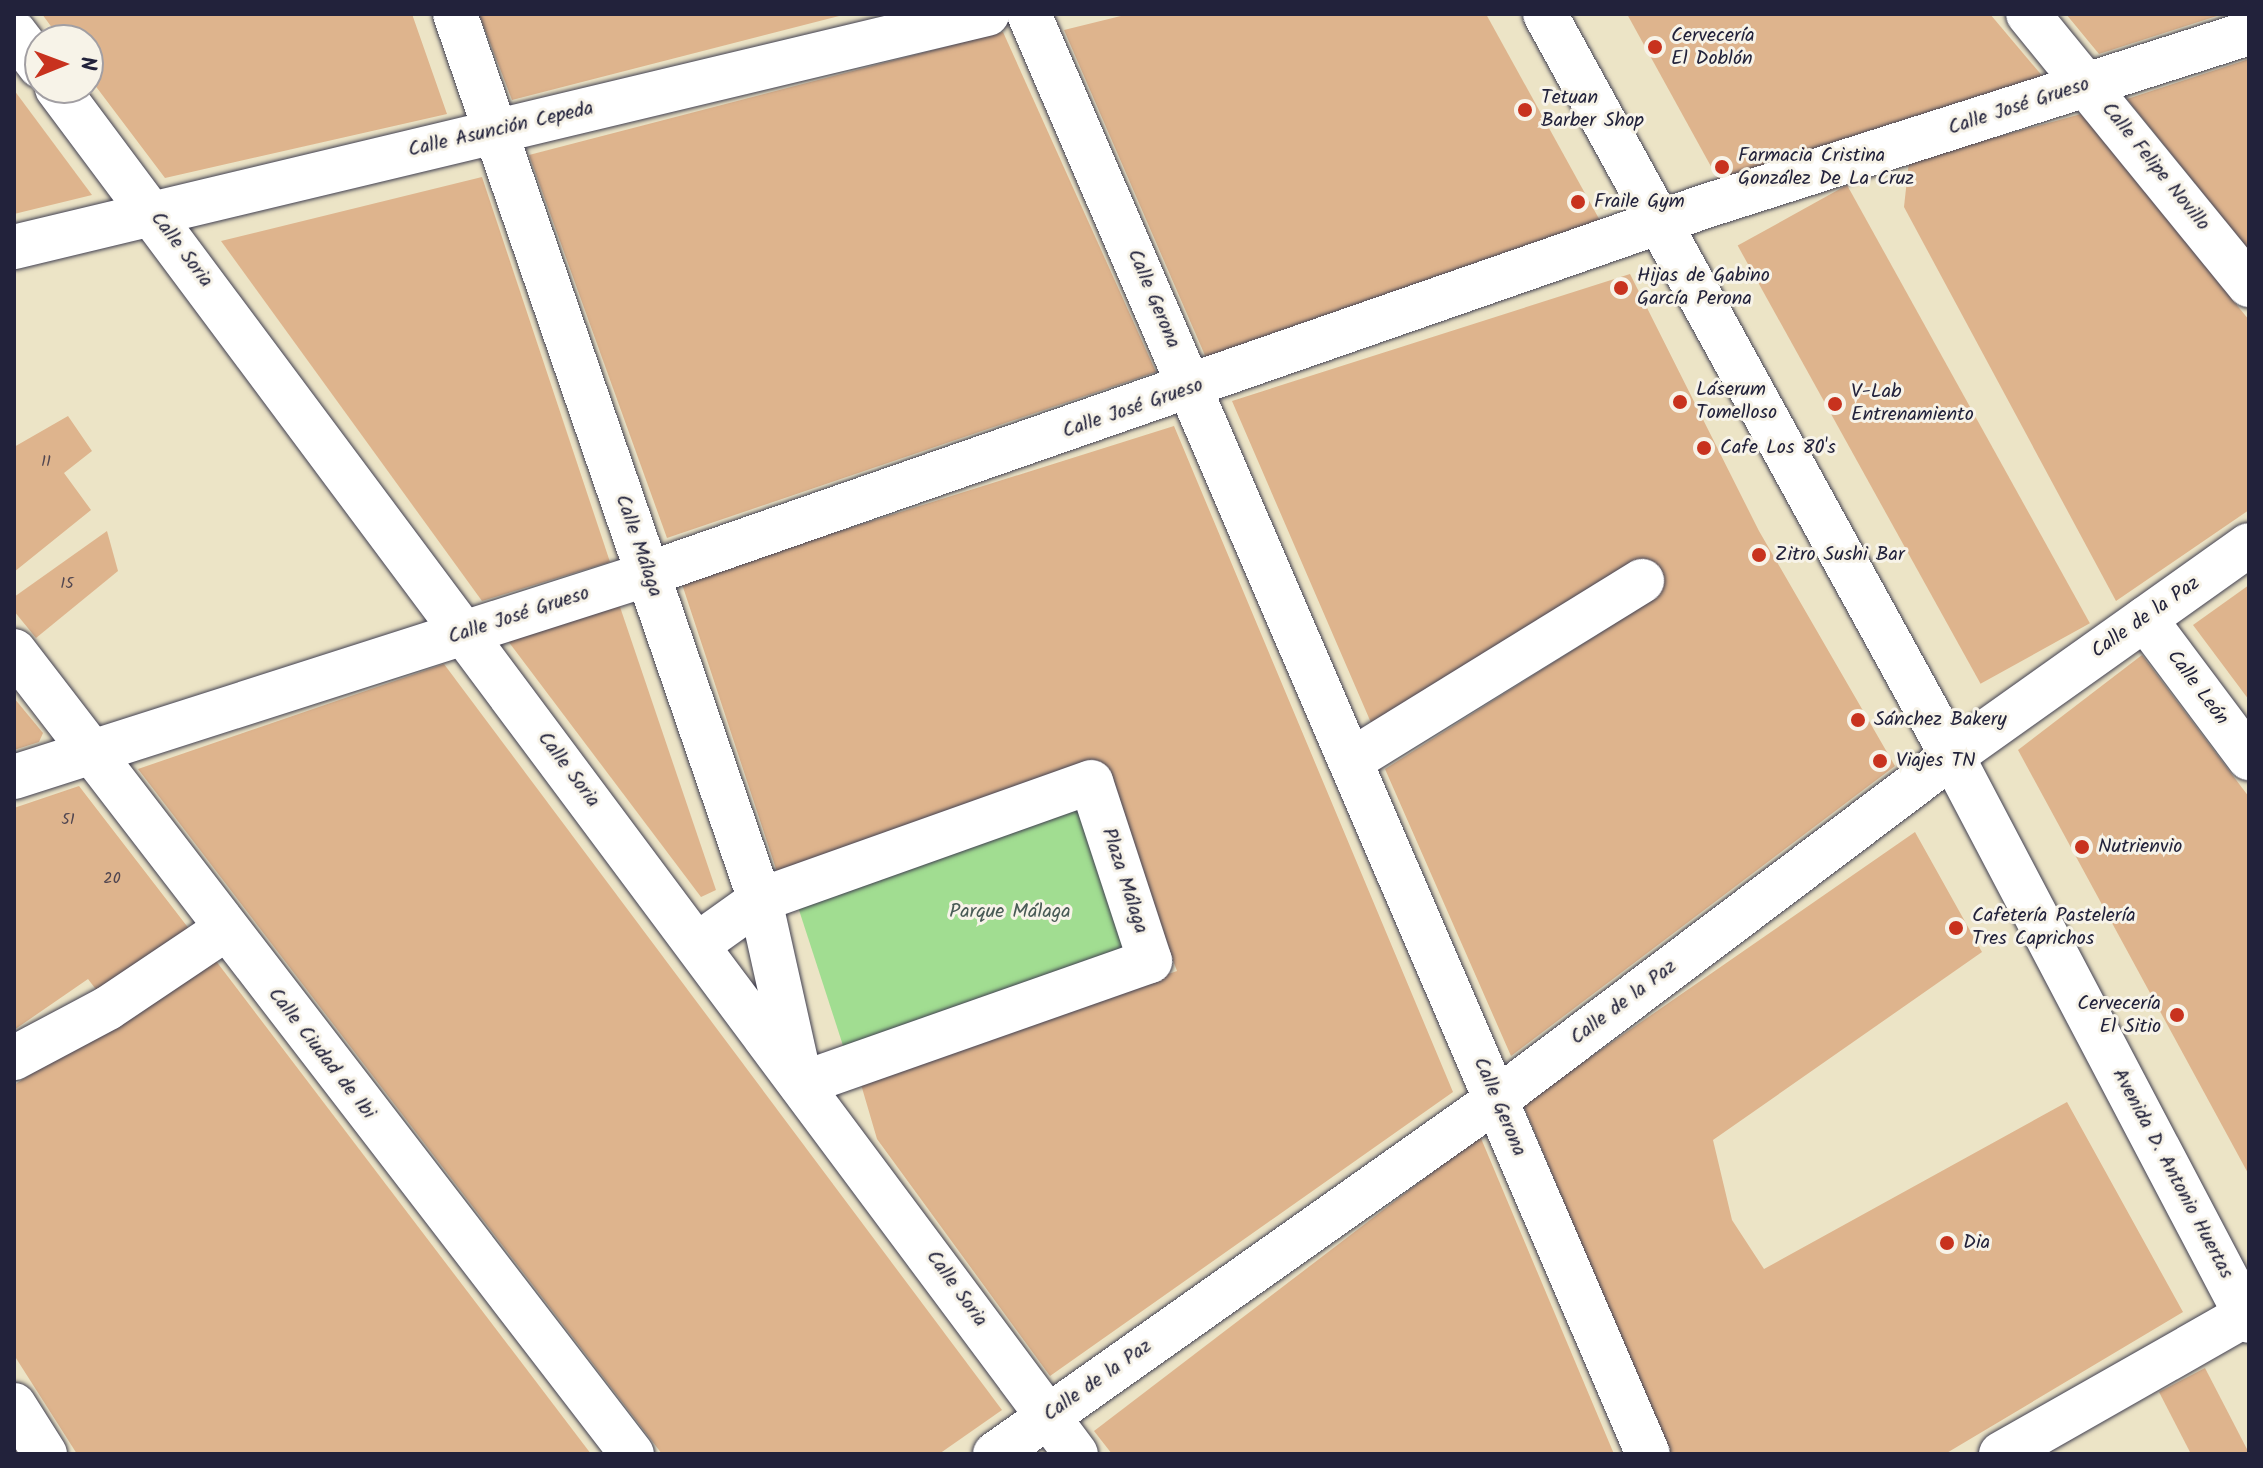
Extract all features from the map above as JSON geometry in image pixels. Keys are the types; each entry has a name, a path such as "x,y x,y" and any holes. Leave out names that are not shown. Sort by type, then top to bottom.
{"street":[{"name":"Calle Málaga","path":"455,14 760,900 801,1084"},
{"name":"Calle Asunción Cepeda","path":"14,247 987,14"},
{"name":"Calle Gerona","path":"1029,14 1648,1454"},
{"name":"Avenida D. Antonio Huertas","path":"1545,14 1654,224 1952,756 2247,1318"},
{"name":"Calle Felipe Novillo","path":"2028,14 2089,84 2249,285"},
{"name":"Calle José Grueso","path":"14,777 648,574 1192,389 1654,224 2249,33"},
{"name":"Calle Soria","path":"69,104 1076,1454"},
{"name":"Calle de la Paz","path":"995,1454 1496,1100 1952,756 2249,545"},
{"path":"1352,760 1642,581"},
{"name":"Calle León","path":"2145,619 2249,758"},
{"name":"Calle Ciudad de Ibi","path":"14,651 224,930 632,1454"},
{"name":"Plaza Málaga","path":"760,900 1091,782 1150,961 801,1084"},
{"path":"697,945 760,900"},
{"path":"14,1058 108,1008 224,930"},
{"path":"2001,1454 2247,1318"},
{"path":"14,1405 45,1454"}],"green space":[{"name":"Parque Málaga","path":"1087,790 1141,957 846,1053 791,886"}],"building":[{"path":"42,14 412,14 447,114 165,178 104,97 104,24 49,24"},
{"path":"479,14 843,14 843,15 512,100"},
{"path":"1129,14 1486,14 1603,226 1207,360 1064,30"},
{"path":"1627,14 1990,14 2044,78 1719,181"},
{"path":"2066,14 2220,14 2220,15 2099,54"},
{"path":"1003,32 1156,372 667,538 529,155"},
{"path":"2249,59 2249,250 2127,99"},
{"path":"14,90 92,195 14,214"},
{"path":"2081,114 2249,320 2249,510 2116,601 1904,207 1909,161"},
{"path":"482,177 610,562 482,601 221,241"},
{"path":"1847,185 2090,623 1981,684 1738,246"},
{"path":"1630,274 1759,531 1895,766 1511,1056 1385,769 1657,597 1638,561 1372,725 1232,401"},
{"path":"68,416 92,451 64,473 91,510 14,572 14,447"},
{"path":"1174,426 1453,1092 1050,1376 877,1139 860,1081 1177,971 1097,761 777,872 681,581"},
{"path":"107,531 118,571 36,638 14,611 14,597"},
{"path":"2249,585 2249,700 2193,625"},
{"path":"619,604 716,890 701,897 508,641"},
{"path":"2142,655 2249,797 2249,1175 2018,750"},
{"path":"444,664 1002,1410 939,1454 662,1454 138,769"},
{"path":"14,698 43,733 39,742 14,750"},
{"path":"79,786 193,934 101,996 88,979 14,1030 14,808"},
{"path":"1915,832 1982,952 1713,1140 1732,1220 1764,1269 2067,1102 2183,1312 1945,1454 1669,1454 1523,1104"},
{"path":"213,957 591,1454 77,1454 14,1355 14,1085"},
{"path":"1480,1136 1614,1454 1112,1454 1094,1431"},
{"path":"2205,1368 2249,1454 2191,1454 2159,1392"}],"place":[{"name":"Cervecería El Doblón","path":"1655,47"},
{"name":"Tetuan Barber Shop","path":"1525,110"},
{"name":"Farmacia Cristina González De La Cruz","path":"1722,167"},
{"name":"Fraile Gym","path":"1578,202"},
{"name":"Hijas de Gabino García Perona","path":"1621,288"},
{"name":"Láserum Tomelloso","path":"1680,402"},
{"name":"V-Lab Entrenamiento","path":"1835,404"},
{"name":"Cafe Los 80's","path":"1704,448"},
{"name":"Zitro Sushi Bar","path":"1759,555"},
{"name":"Sánchez Bakery","path":"1858,720"},
{"name":"Viajes TN","path":"1880,761"},
{"name":"Nutrienvio","path":"2082,847"},
{"name":"Cafetería Pastelería Tres Caprichos","path":"1956,928"},
{"name":"Cervecería El Sitio","path":"2177,1015"},
{"name":"Dia","path":"1947,1243"}]}
